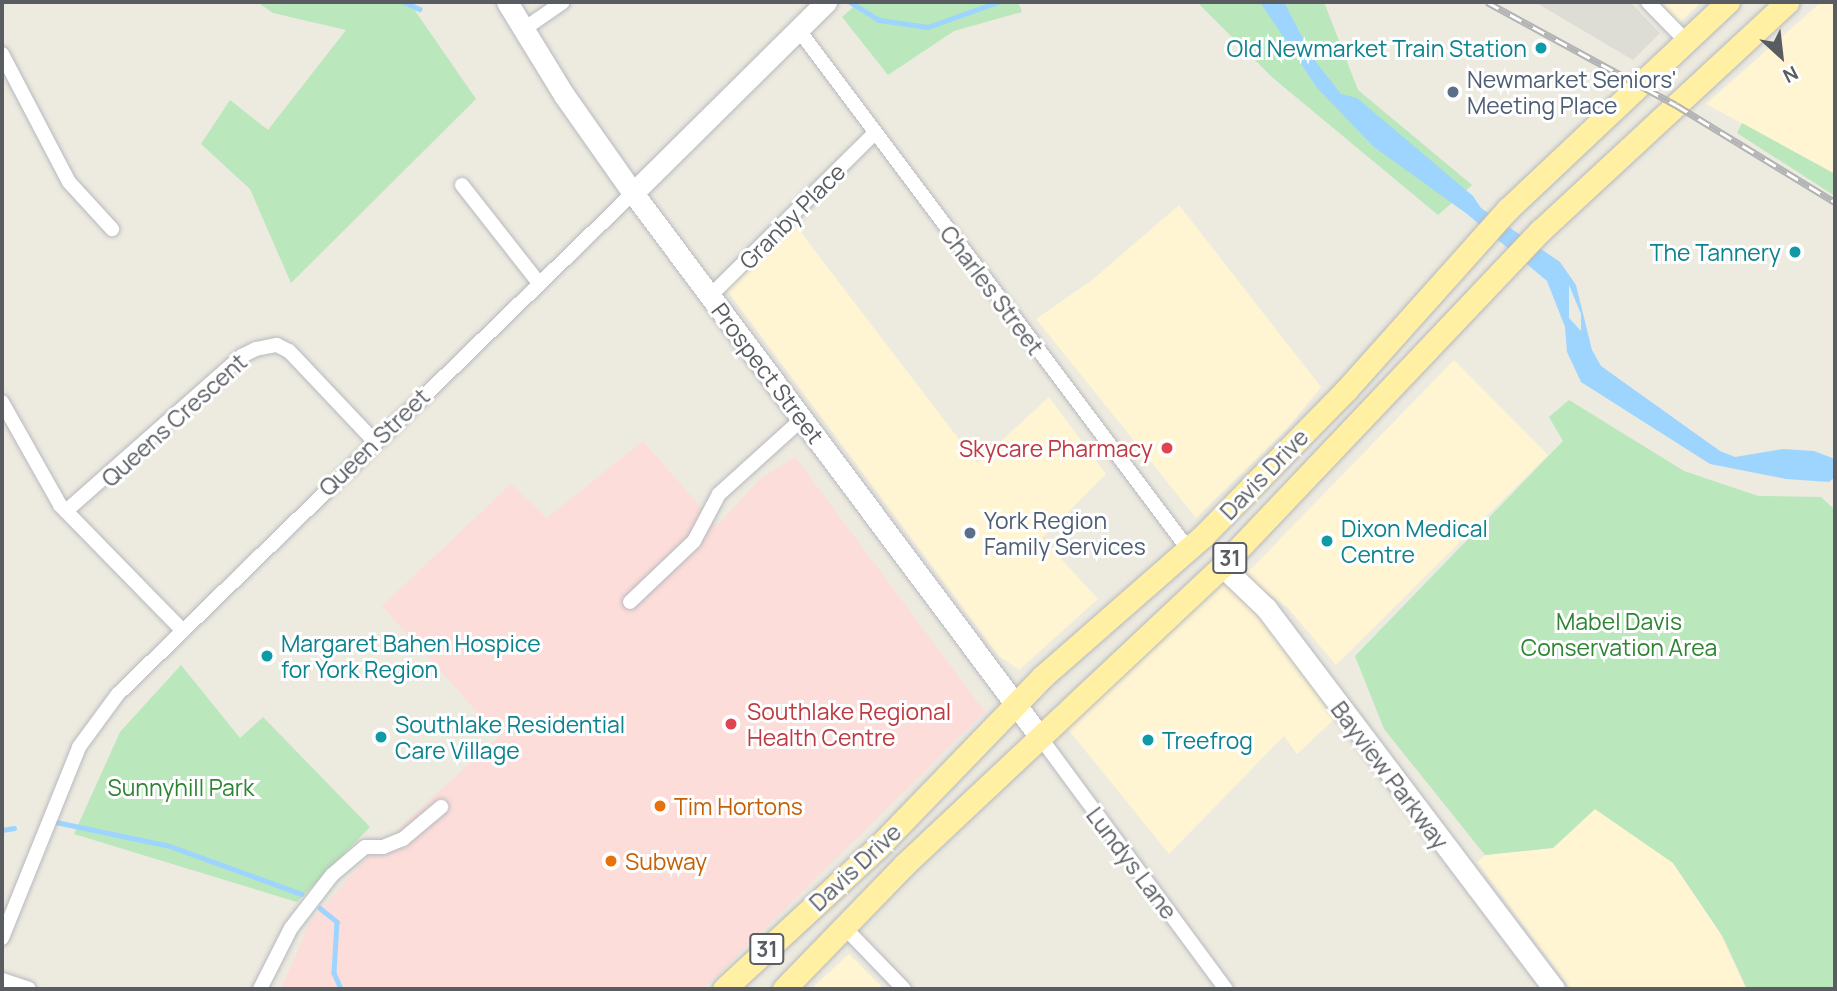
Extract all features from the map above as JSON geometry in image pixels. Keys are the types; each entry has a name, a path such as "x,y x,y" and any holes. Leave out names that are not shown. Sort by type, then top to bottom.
{"main road":[{"name":"Prospect Street","path":"507,2 633,193 1040,737"},
{"name":"Queen Street","path":"633,193 826,2"},
{"name":"Davis Drive","path":"724,989 878,847 1015,703 1188,549 1346,390 1508,209 1728,2"},
{"name":"Davis Drive","path":"784,989 1040,737 1222,566 1540,232 1787,2"},
{"name":"Bayview Parkway","path":"1222,566 1266,608 1554,989"}],"street":[{"path":"524,29 563,2"},
{"path":"1648,2 1686,41"},
{"name":"Charles Street","path":"798,29 874,134 1188,549"},
{"path":"2,54 69,182 112,229"},
{"name":"Granby Place","path":"709,296 874,134"},
{"path":"462,185 538,282"},
{"name":"Queen Street","path":"2,938 79,747 118,694 374,441 633,193"},
{"name":"Queens Crescent","path":"66,512 242,356 256,349 277,345 289,351 374,441"},
{"path":"2,402 66,512 183,631"},
{"path":"630,603 694,541 719,494 802,419"},
{"name":"Lundys Lane","path":"1040,737 1226,989"},
{"path":"260,989 291,928 332,875 365,847 383,847 403,839 441,807"},
{"path":"844,927 904,989"},
{"path":"2,980 29,989"}],"shaded area":[{"path":"1535,2 1630,2 1660,33 1633,60"},
{"path":"1659,2 1701,2 1679,23"},
{"path":"1821,2 1835,2 1835,174 1706,104"},
{"path":"1179,205 1321,387 1287,429 1196,518 1036,319 1092,280"},
{"path":"793,222 977,463 1049,397 1106,474 1042,538 1098,599 1019,670 999,656 726,289"},
{"path":"1454,360 1548,455 1336,665 1288,608 1244,576"},
{"name":"Southlake Regional Health Centre","path":"643,441 717,526 759,480 795,457 985,712 703,989 281,989 310,922 361,864 499,736 382,606 511,484 547,518"},
{"path":"1216,580 1230,583 1340,714 1297,754 1284,736 1169,854 1063,723"},
{"path":"1595,809 1673,863 1720,933 1746,989 1571,989 1477,862 1485,855 1553,848"},
{"path":"849,954 884,989 811,989"}],"green space":[{"path":"257,2 409,2 476,99 291,283 250,189 201,144 230,100 268,130 346,30 273,13"},
{"path":"859,2 1018,2 1022,12 954,31 888,75 842,17"},
{"path":"1197,2 1324,2 1358,90 1472,185 1438,215 1273,78"},
{"path":"1742,123 1835,174 1835,196 1737,133"},
{"name":"Mabel Davis Conservation Area","path":"1569,400 1684,471 1758,496 1821,497 1835,510 1835,989 1747,989 1723,937 1673,863 1595,809 1553,848 1485,855 1384,729 1355,656 1563,441 1549,417"},
{"name":"Sunnyhill Park","path":"181,665 240,738 263,717 370,827 297,902 74,834 120,732"}],"water":[{"path":"1260,2 1284,2 1313,58 1341,94 1357,98 1473,196 1481,208 1560,262 1576,285 1592,350 1601,366 1720,451 1735,457 1783,449 1814,451 1835,459 1835,477 1829,482 1786,479 1710,464 1581,382 1567,352 1565,327 1547,281 1467,214 1374,147 1317,88","holes":["1569,285 1581,314 1581,331 1569,318"]}],"waterway":[{"path":"404,2 420,9"},
{"path":"850,2 879,20 928,27 998,2"},
{"path":"56,822 170,846 302,894"},
{"path":"2,830 14,828"},
{"path":"320,908 337,922 334,973 341,989"}],"railway":[{"path":"1487,2 1676,105 1835,202"}],"place":[{"name":"Old Newmarket Train Station","path":"1541,48"},
{"name":"Newmarket Seniors' Meeting Place","path":"1453,92"},
{"name":"The Tannery","path":"1795,252"},
{"name":"Skycare Pharmacy","path":"1167,448"},
{"name":"York Region Family Services","path":"970,533"},
{"name":"Dixon Medical Centre","path":"1327,541"},
{"name":"Margaret Bahen Hospice for York Region","path":"267,656"},
{"name":"Southlake Regional Health Centre","path":"731,724"},
{"name":"Southlake Residential Care Village","path":"381,737"},
{"name":"Treefrog","path":"1148,740"},
{"name":"Tim Hortons","path":"660,806"},
{"name":"Subway","path":"611,861"}]}
